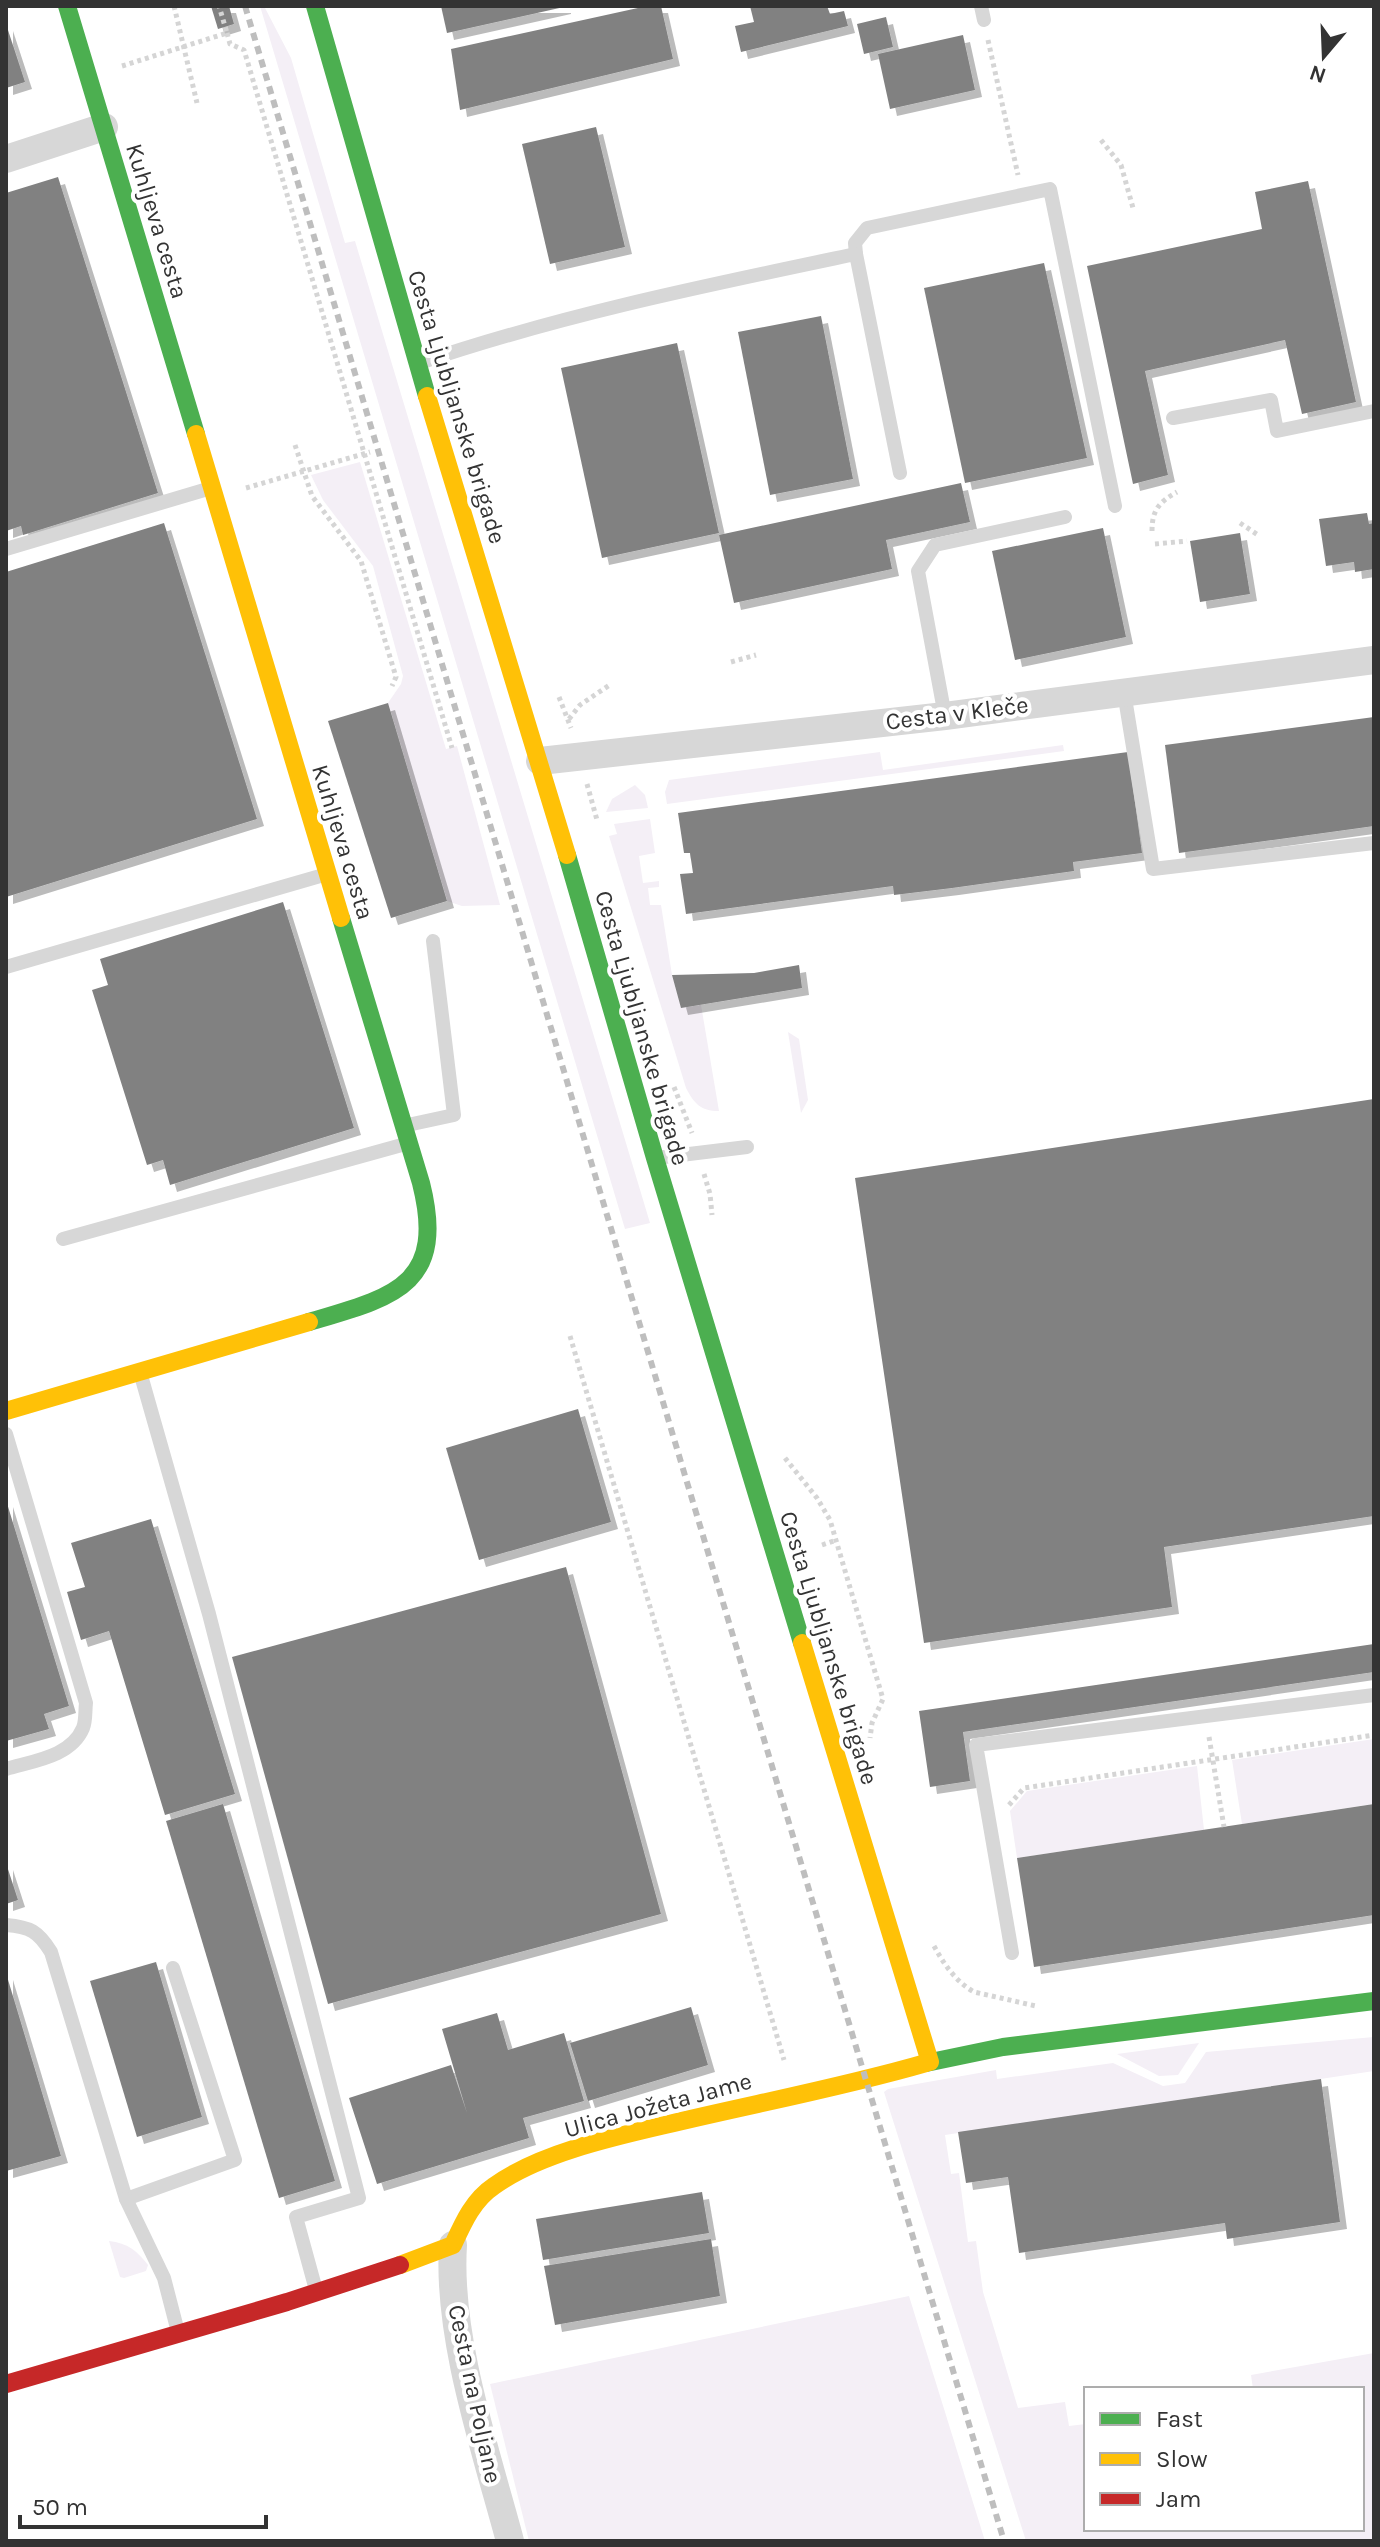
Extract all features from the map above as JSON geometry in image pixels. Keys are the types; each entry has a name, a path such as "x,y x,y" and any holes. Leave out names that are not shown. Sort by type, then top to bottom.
{"street":[{"name":"Kuhljeva cesta","path":"6,1411 353,1309 393,1294 415,1275 428,1248 431,1222 67,6"},
{"name":"Cesta Ljubljanske brigade","path":"315,6 417,364 540,761 655,1158 930,2062"},
{"path":"6,159 104,127"},
{"name":"Cesta v Kleče","path":"540,761 945,716 1374,660"},
{"name":"Ulica Jožeta Jame","path":"453,2245 466,2215 493,2186 589,2143 1003,2047 1374,2001"},
{"path":"6,2384 400,2266 453,2245"},
{"name":"Cesta na Poljane","path":"453,2245 451,2280 468,2380 510,2541"}],"lane":[{"path":"900,473 855,243 867,228 1050,189 1115,506"},
{"path":"417,364 516,331 856,254"},
{"path":"1173,418 1271,400 1277,431 1374,411"},
{"path":"6,549 213,492"},
{"path":"945,716 918,571 935,545 1065,517"},
{"path":"1124,692 1153,869 1374,843"},
{"path":"6,967 327,874"},
{"path":"63,1239 406,1134 454,1115 433,941"},
{"path":"655,1158 747,1147"},
{"path":"140,1372 209,1614 359,2198 296,2217 316,2292"},
{"path":"6,1434 86,1703 84,1727 73,1744 57,1753 6,1769"},
{"path":"1012,1953 976,1745 1374,1695"},
{"path":"6,1925 23,1927 41,1935 51,1952 126,2199 164,2278 178,2332"},
{"path":"126,2199 235,2160 173,1968"}],"path":[{"path":"174,6 197,103"},
{"path":"219,6 230,44 244,50 367,453 452,748"},
{"path":"88,76 227,33"},
{"path":"991,54 1015,160"},
{"path":"1101,140 1121,165 1133,208"},
{"path":"295,445 312,496 361,561 396,677 392,686"},
{"path":"213,492 367,453"},
{"path":"1152,531 1152,514 1162,500 1177,492"},
{"path":"1240,523 1258,535"},
{"path":"1155,544 1187,541"},
{"path":"731,662 756,655"},
{"path":"568,719 580,705 611,684"},
{"name":"Cesta Ljubljanske brigade","path":"710,1194 715,1225"},
{"path":"570,1336 794,2094"},
{"name":"Cesta Ljubljanske brigade","path":"782,1454 817,1498 837,1540 883,1699 870,1729 871,1747"},
{"path":"822,1545 837,1540"},
{"path":"1205,1716 1224,1827"},
{"path":"1006,1808 1024,1788 1374,1735"},
{"path":"930,1938 942,1961 960,1982 974,1992 1049,2009"}],"shaded area":[{"path":"260,6 264,6 291,58 345,243 355,241 650,1223 625,1229"},
{"path":"360,462 446,749 457,746 500,905 462,906 447,901 388,703 403,676 373,566 323,500 311,475"},
{"path":"1063,745 1064,751 667,804 665,792 669,780 880,752 883,770"},
{"path":"635,785 645,795 648,808 606,812 612,799"},
{"path":"650,819 655,853 639,856 643,883 659,881 659,887 648,888 650,905 661,905 672,975 681,1007 701,1005 719,1111 698,1105 686,1088 609,836 617,834 614,824"},
{"path":"788,1032 799,1039 808,1100 801,1113"},
{"path":"1374,1739 1374,1804 1242,1824 1232,1760"},
{"path":"1197,1766 1204,1830 1017,1858 1010,1811 1027,1791"},
{"path":"1374,2037 1374,2071 945,2135 951,2174 959,2173 968,2242 976,2241 983,2292 1018,2408 1065,2402 1069,2426 1084,2424 1084,2531 1364,2531 1364,2387 1253,2387 1251,2375 1374,2353 1374,2541 1026,2541 884,2092 996,2070 997,2079 1113,2063 1163,2086 1185,2083 1206,2052"},
{"path":"1199,2043 1178,2075 1159,2076 1117,2054"},
{"path":"109,2241 136,2252 148,2265 146,2271 120,2277"},
{"path":"909,2296 985,2541 529,2541 490,2384"}],"building":[{"path":"211,6 229,6 234,24 218,29"},
{"path":"441,6 564,6 564,7 447,33"},
{"path":"647,6 661,6 673,59 460,110 451,49"},
{"path":"750,6 827,6 830,14 844,11 848,26 741,52 735,26 754,22"},
{"path":"886,17 893,47 864,54 857,24"},
{"path":"6,24 25,82 6,88"},
{"path":"963,35 975,90 890,109 878,54"},
{"path":"596,127 625,247 550,264 522,144"},
{"path":"58,177 158,493 23,535 21,526 6,531 6,193"},
{"path":"1308,181 1356,402 1302,414 1285,340 1145,371 1168,475 1133,484 1087,266 1262,229 1255,192"},
{"path":"1044,263 1087,458 965,483 924,288"},
{"path":"821,316 853,479 770,495 738,332"},
{"path":"677,343 719,533 602,558 561,368"},
{"path":"961,483 970,522 886,540 892,569 734,603 719,535"},
{"path":"1367,513 1369,524 1374,523 1374,569 1355,572 1354,562 1326,566 1319,519"},
{"path":"164,523 257,819 6,897 6,572"},
{"path":"1103,528 1126,637 1015,660 992,551"},
{"path":"1240,533 1250,594 1200,602 1190,541"},
{"path":"388,703 447,901 391,918 328,721"},
{"path":"1374,717 1374,826 1179,853 1165,745"},
{"path":"1128,752 1142,853 1073,862 1074,871 952,888 894,895 893,886 686,914 680,874 693,873 690,853 684,853 678,813"},
{"path":"283,902 354,1128 170,1185 163,1160 147,1165 92,990 108,985 100,959"},
{"path":"799,965 802,988 681,1008 672,975 754,973"},
{"path":"1374,1099 1374,1516 1164,1547 1172,1607 924,1643 855,1178"},
{"path":"578,1409 611,1522 479,1560 446,1448"},
{"path":"6,1500 69,1706 44,1714 49,1729 6,1741"},
{"path":"151,1519 235,1794 165,1815 109,1631 81,1640 67,1592 85,1587 71,1543"},
{"path":"566,1567 661,1914 328,2004 232,1657"},
{"path":"1374,1644 1374,1672 963,1732 970,1781 930,1787 919,1711"},
{"path":"223,1804 335,2181 279,2198 166,1821"},
{"path":"1374,1804 1374,1915 1034,1967 1017,1858"},
{"path":"6,1863 18,1900 6,1904"},
{"path":"156,1962 202,2117 137,2137 90,1981"},
{"path":"6,1973 61,2156 6,2171"},
{"path":"691,2007 708,2065 588,2101 570,2043"},
{"path":"497,2013 508,2050 564,2033 584,2101 523,2118 529,2138 377,2184 349,2098 451,2065 467,2113 442,2029"},
{"path":"1321,2079 1340,2222 1227,2239 1225,2223 1019,2253 1008,2177 966,2183 958,2132"},
{"path":"702,2192 709,2233 543,2260 536,2219"},
{"path":"711,2239 720,2296 555,2325 544,2266"}],"railway":[{"path":"245,6 1004,2541"}],"traffic: fast":[{"path":"67,6 196,434"},
{"path":"315,6 427,396"},
{"path":"567,855 802,1643"},
{"path":"309,1322 388,1294 406,1282 419,1266 426,1245 427,1218 421,1183 341,918"},
{"path":"926,2063 1003,2047 1374,2001"}],"traffic: slow":[{"path":"427,396 567,855"},
{"path":"196,434 341,918"},
{"path":"6,1411 309,1322"},
{"path":"802,1643 930,2062"},
{"path":"400,2265 453,2245 469,2212 480,2198 512,2175 554,2156 623,2135 926,2063"}],"traffic: jam":[{"path":"6,2384 287,2302 400,2265"}]}
